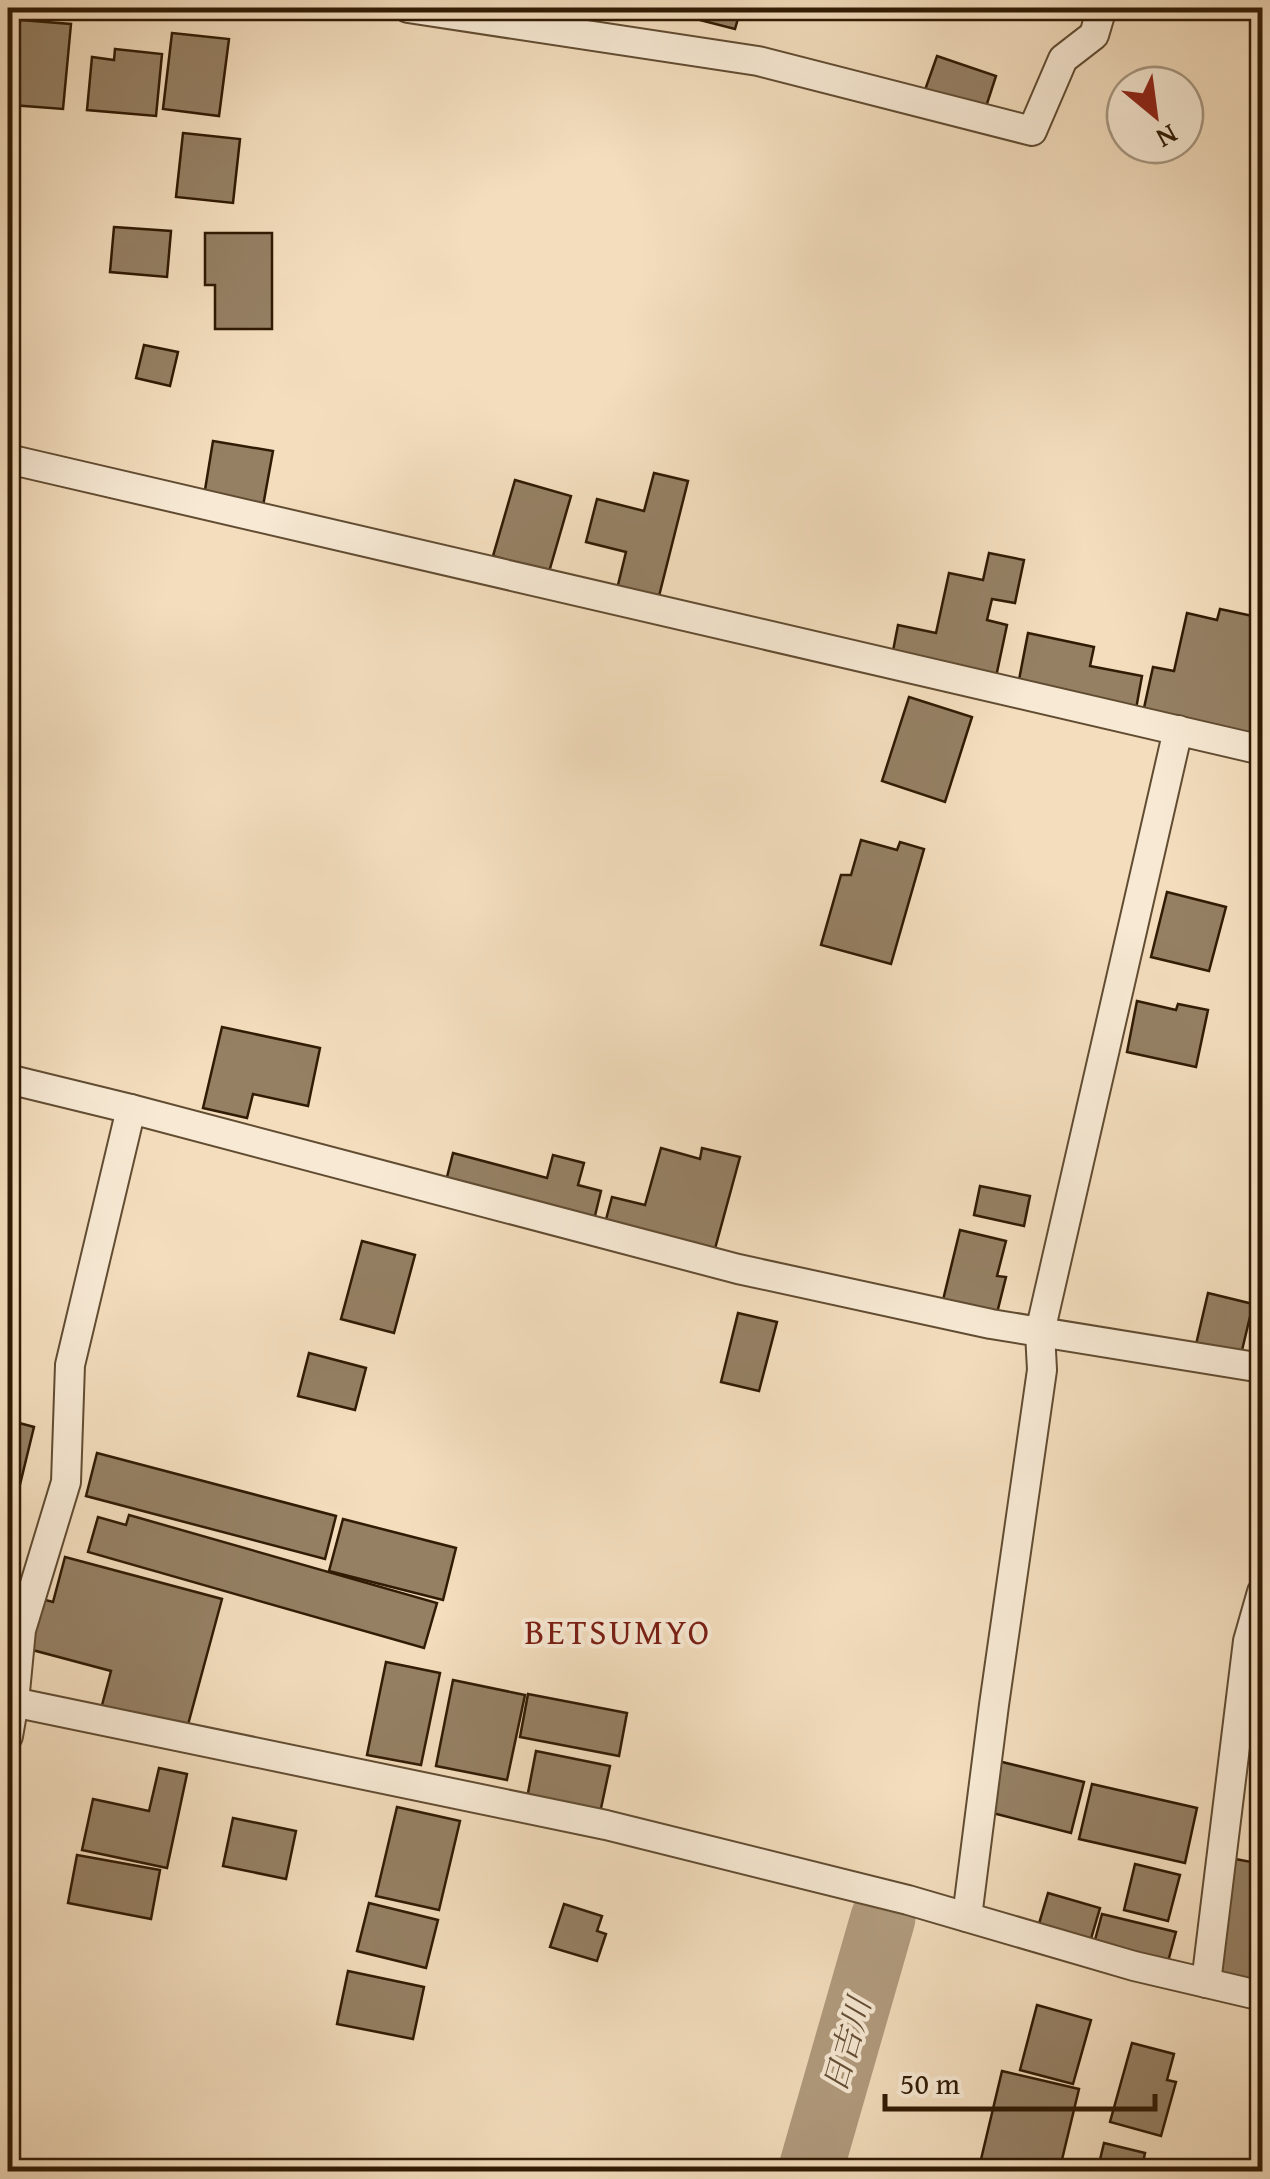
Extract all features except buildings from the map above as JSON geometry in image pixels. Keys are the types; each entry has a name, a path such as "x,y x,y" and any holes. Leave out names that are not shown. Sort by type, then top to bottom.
{"street":[{"path":"408,8 758,62 1032,131 1063,60 1094,35 1102,8"},
{"path":"8,460 1262,750"},
{"path":"966,1917 1042,1370 1040,1332 1178,730"},
{"path":"8,1079 738,1269 991,1324 1262,1368"},
{"path":"8,1736 20,1630 66,1482 70,1365 131,1109"},
{"path":"1206,1983 1248,1641 1262,1592"},
{"path":"11,1702 606,1825 908,1900 1134,1966 1262,1996"}],"waterway":[{"name":"日吉川","path":"810,2172 883,1918"}],"district":[{"name":"BETSUMYO","path":"618,1632"}]}
